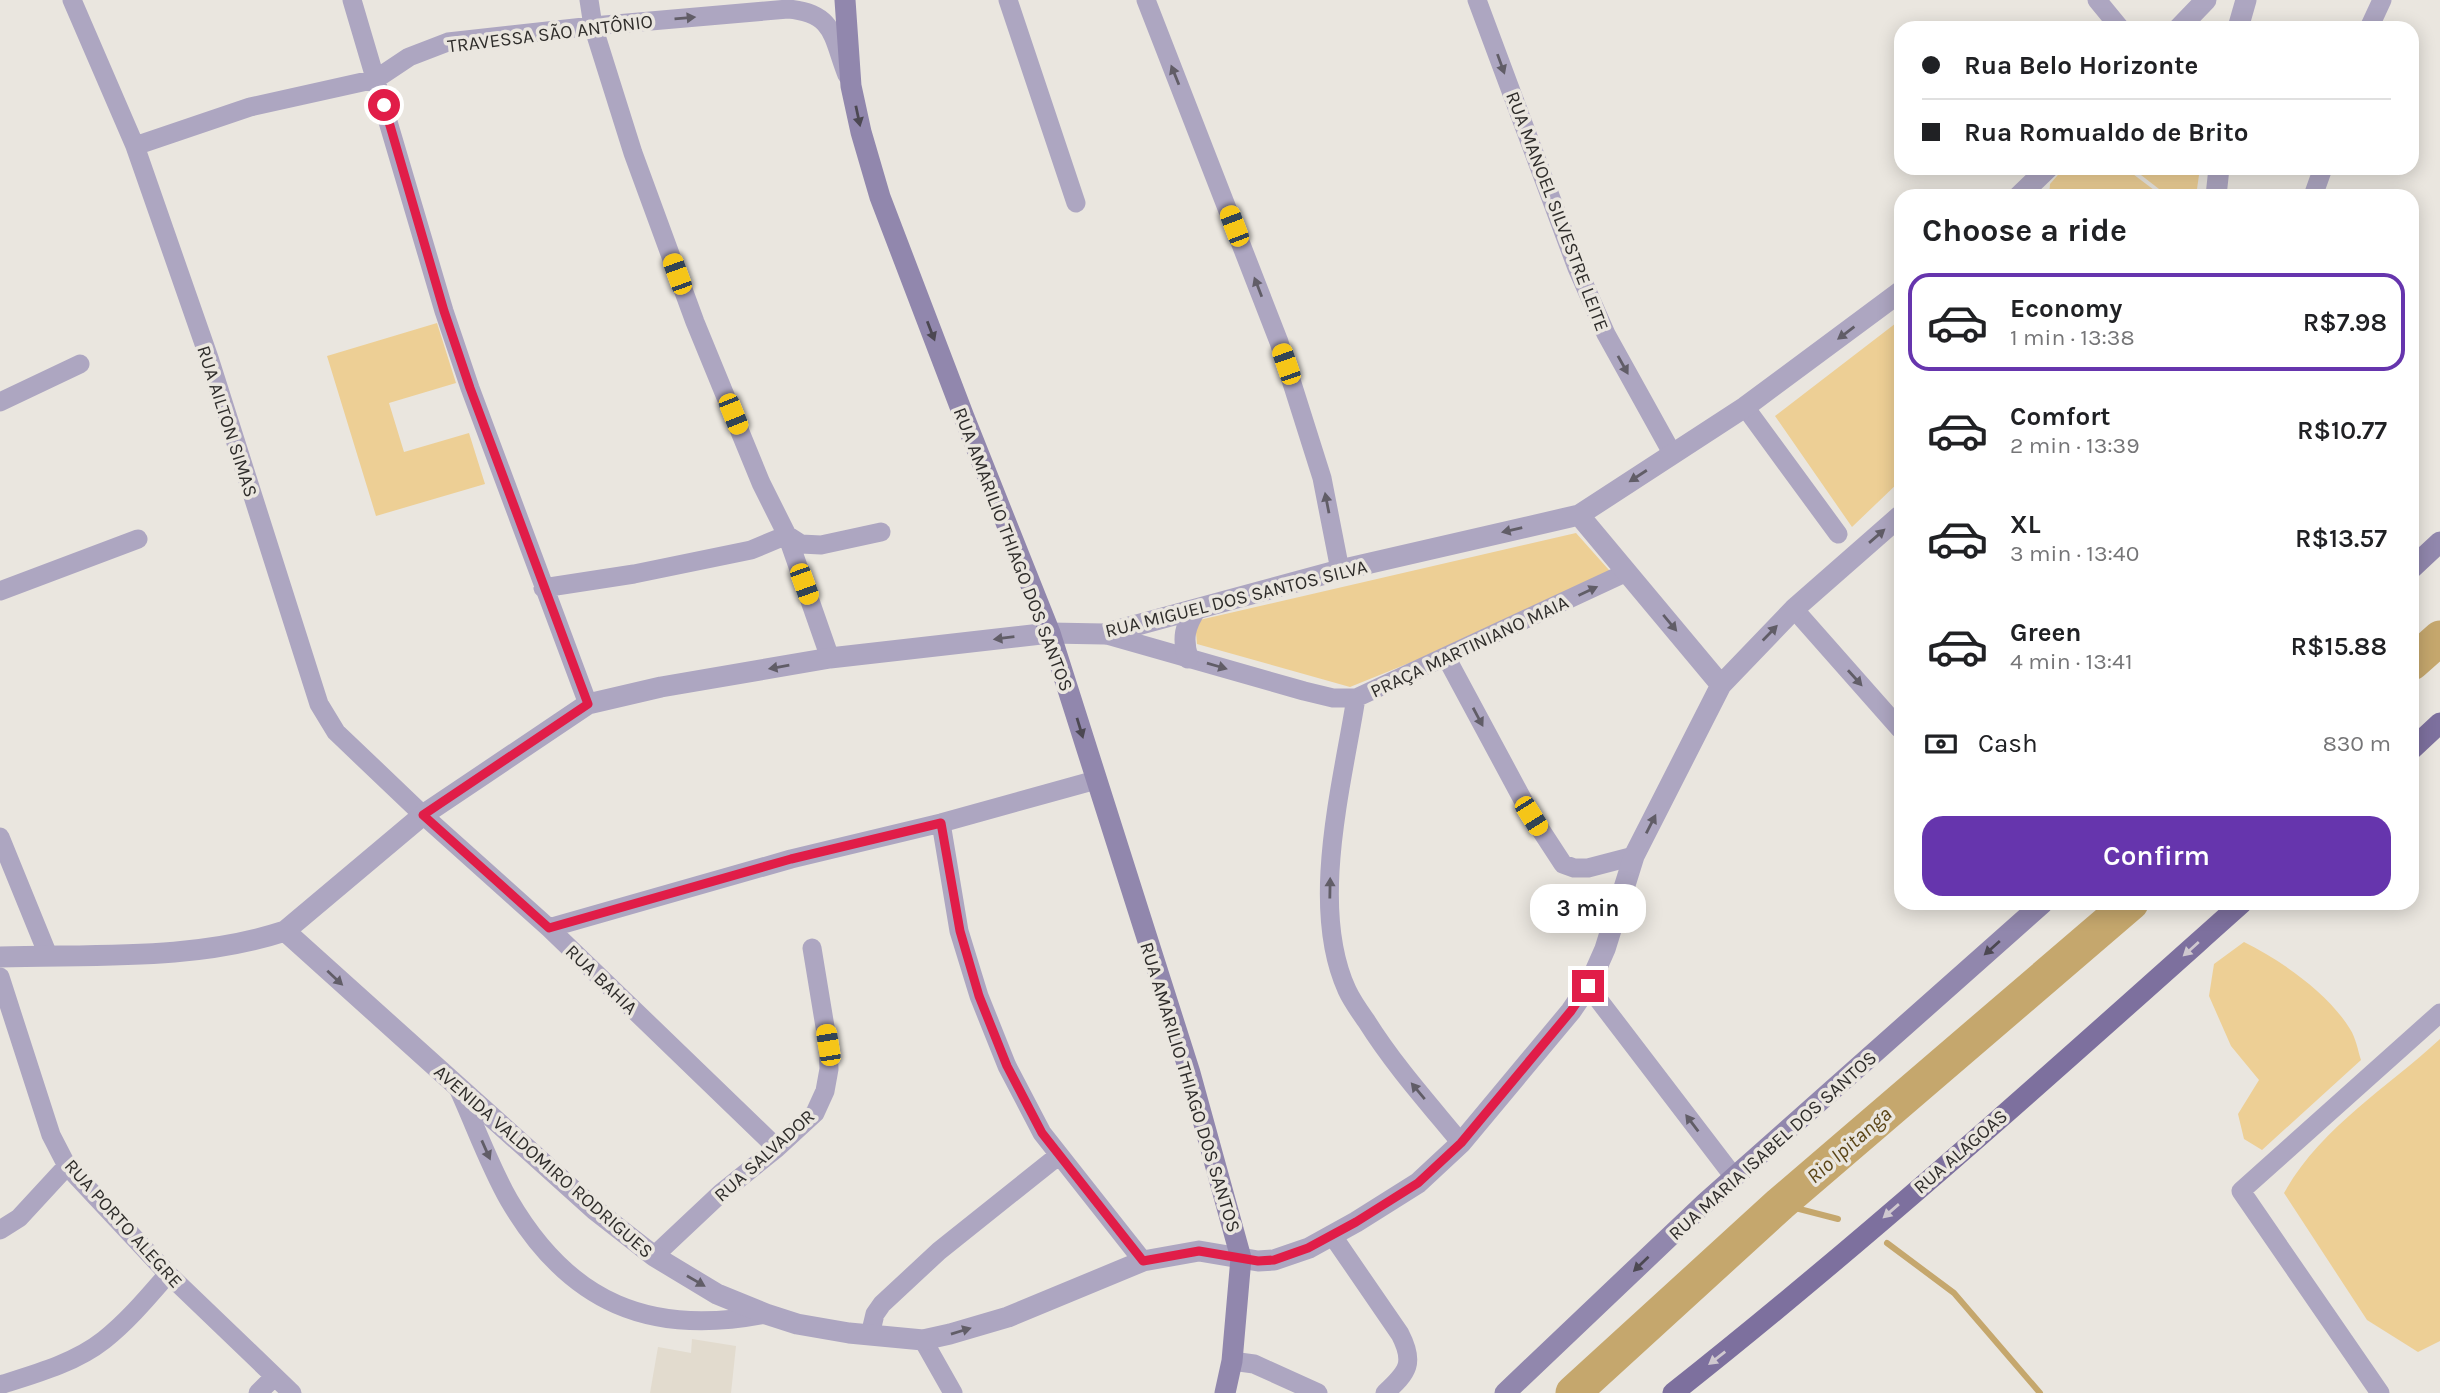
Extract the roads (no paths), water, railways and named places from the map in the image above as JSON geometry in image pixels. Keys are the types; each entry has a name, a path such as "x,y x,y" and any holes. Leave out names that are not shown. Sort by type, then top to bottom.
{"main road":[{"name":"RUA AMARILIO THIAGO DOS SANTOS","path":"845,0 851,86 880,197 1050,633 1190,1073 1241,1258"},
{"path":"2419,562 2440,542"},
{"path":"2419,742 2440,723"},
{"name":"RUA MARIA ISABEL DOS SANTOS","path":"1505,1393 1734,1177 2035,910"},
{"name":"RUA ALAGOAS","path":"1673,1393 1770,1316 2103,1028 2234,910"},
{"path":"1225,1393 1232,1362 1241,1258"}],"street":[{"name":"RUA AILTON SIMAS","path":"72,0 135,146 209,358 318,704 336,732 423,815"},
{"path":"352,0 449,324 543,588 588,704"},
{"path":"589,0 593,26 633,153 695,322 761,483 787,535 830,659"},
{"path":"1008,0 1076,203"},
{"path":"1146,0 1283,354 1322,478 1340,570"},
{"name":"RUA MANOEL SILVESTRE LEITE","path":"1477,0 1582,279 1606,334 1672,453"},
{"path":"2097,0 2114,21"},
{"path":"2189,21 2206,0"},
{"path":"2240,21 2246,0"},
{"path":"2372,21 2382,0"},
{"name":"TRAVESSA SÃO ANTÔNIO","path":"135,146 250,107 376,79 409,57 449,42 788,9 806,10 827,23 851,86"},
{"path":"2026,189 2041,175"},
{"name":"RUA MIGUEL DOS SANTOS SILVA","path":"285,931 423,815 588,704 661,687 830,659 1050,633 1104,634 1340,570 1579,515 1745,408 1894,296"},
{"path":"0,402 80,364"},
{"path":"1745,408 1838,534"},
{"path":"1579,515 1721,685"},
{"name":"AVENIDA VALDOMIRO RODRIGUES","path":"285,931 595,1210 654,1256 717,1294 766,1314 797,1324 923,1340 1008,1317 1143,1261 1199,1251 1258,1261 1274,1260 1308,1248 1418,1183 1461,1143 1571,1011 1588,986 1605,949 1634,856 1721,685 1794,609 1894,521"},
{"path":"787,535 801,544 821,545 881,532"},
{"path":"543,588 751,550 787,535"},
{"path":"0,591 138,538"},
{"name":"PRAÇA MARTINIANO MAIA","path":"1104,634 1313,694 1333,698 1356,698 1628,572"},
{"path":"1188,658 1184,631 1196,609"},
{"path":"1794,609 1894,722"},
{"path":"1446,657 1531,816 1563,864 1574,868 1588,868 1634,856"},
{"path":"1356,698 1330,877 1329,917 1335,954 1348,991 1375,1034 1461,1143"},
{"path":"549,928 791,859 941,823 1096,780"},
{"name":"RUA BAHIA","path":"423,815 549,928 777,1148"},
{"path":"941,823 960,931 979,996 1007,1066 1042,1133 1058,1156 1143,1261"},
{"path":"0,837 48,955"},
{"path":"0,957 186,953 258,940 285,931"},
{"name":"RUA SALVADOR","path":"654,1256 721,1193 815,1113 825,1091 829,1069 828,1045 812,948"},
{"name":"RUA PORTO ALEGRE","path":"0,977 51,1135 67,1166 168,1273 292,1393"},
{"path":"1588,986 1734,1177"},
{"path":"2380,1393 2241,1191 2440,1013"},
{"path":"458,1088 508,1199 533,1237 577,1281 596,1295 629,1311 682,1322 740,1319 766,1314"},
{"path":"870,1335 875,1314 882,1304 939,1251 1058,1156"},
{"path":"0,1230 19,1218 67,1166"},
{"path":"1332,1235 1400,1334 1408,1350 1409,1366 1400,1380 1385,1393"},
{"path":"0,1385 32,1376 102,1342 131,1316 168,1273"},
{"path":"923,1340 953,1393"},
{"path":"1232,1362 1254,1364 1318,1393"},
{"path":"258,1393 274,1377"}],"waterway":[{"name":"Rio Ipitanga","path":"2419,657 2440,638"},
{"name":"Rio Ipitanga","path":"1573,1393 1780,1204 2123,910"},
{"path":"1780,1204 1838,1219"},
{"path":"1887,1243 1954,1293 2040,1393"}]}
